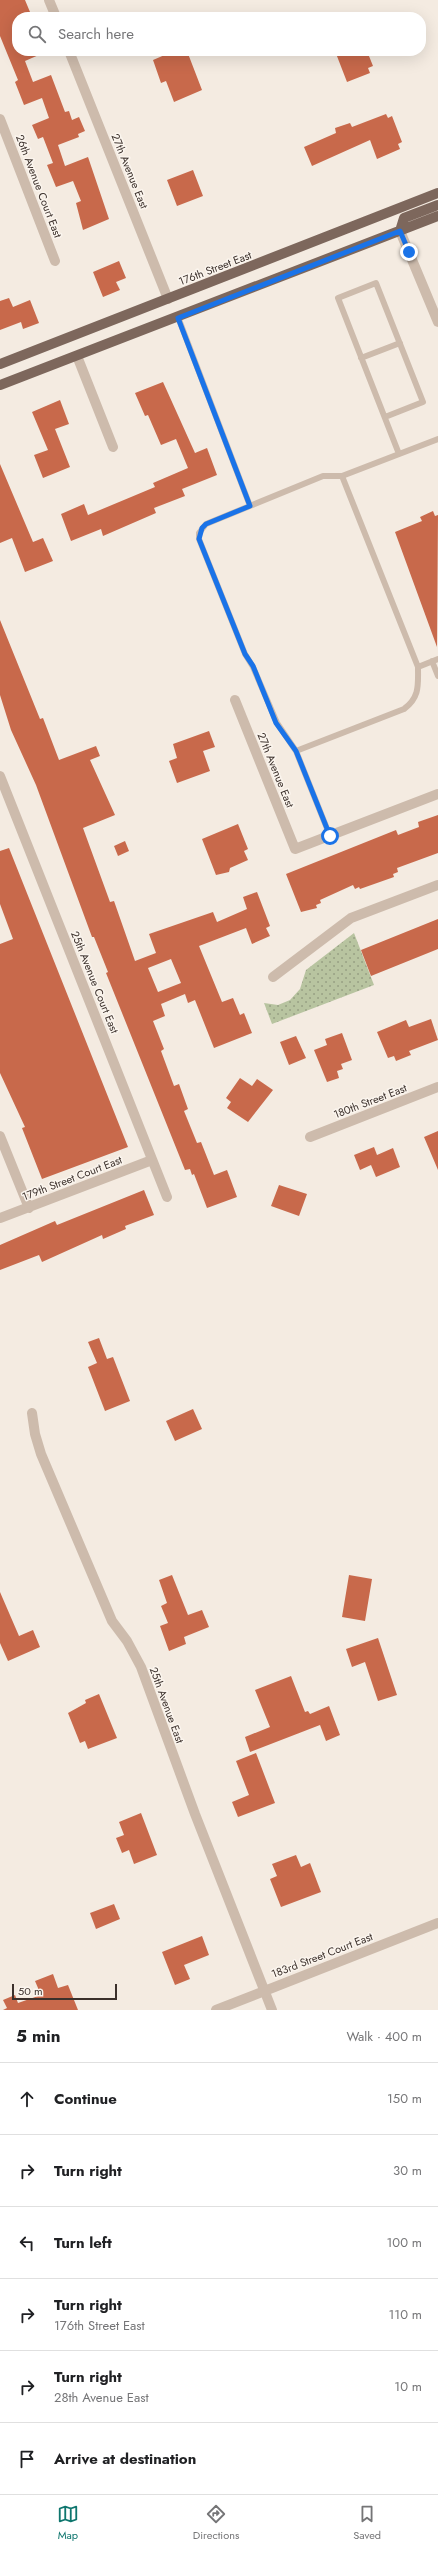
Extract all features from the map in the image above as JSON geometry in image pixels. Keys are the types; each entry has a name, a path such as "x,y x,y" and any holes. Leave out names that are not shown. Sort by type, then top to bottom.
{"main road":[{"name":"176th Street East","path":"0,364 438,193"},
{"path":"400,231 404,218 438,205"},
{"path":"0,385 178,318 438,216"}],"street":[{"path":"49,0 54,12"},
{"name":"27th Avenue East","path":"71,56 168,299"},
{"name":"26th Avenue Court East","path":"0,119 55,261"},
{"path":"400,231 438,322"},
{"path":"77,356 113,447"},
{"name":"27th Avenue East","path":"235,700 295,849 330,836"},
{"name":"25th Avenue Court East","path":"0,776 167,1198"},
{"path":"330,836 438,794"},
{"path":"273,977 351,918 438,884"},
{"name":"180th Street East","path":"310,1137 438,1087"},
{"path":"0,1136 29,1208"},
{"name":"179th Street Court East","path":"0,1218 152,1160"},
{"name":"25th Avenue East","path":"32,1413 35,1434 41,1454 112,1621 126,1641 141,1668 195,1814 272,2010"},
{"name":"183rd Street Court East","path":"216,2010 438,1923"}],"lane":[{"path":"385,417 423,402 376,283 338,298 399,454"},
{"path":"178,318 250,506"},
{"path":"361,358 400,343"},
{"path":"330,836 296,751 276,723 253,666 245,654 199,539 202,528 206,524 322,476 342,476 438,439"},
{"path":"296,751 404,709 416,697 418,667 342,476"},
{"path":"418,667 435,660 438,676"}],"green space":[{"path":"354,933 374,985 272,1024 264,1003 278,1005 290,1000 300,989 306,970"}],"building":[{"path":"0,0 25,0 30,12 12,12 12,56 36,56 25,61 33,82 51,75 65,112 69,111 72,120 79,117 85,131 78,134 79,137 58,145 65,166 88,157 109,219 83,230 76,203 81,201 73,181 56,187 47,165 53,163 43,137 38,139 32,125 49,118 42,98 24,105 15,82 18,80 0,36"},
{"path":"162,56 189,56 202,90 174,102 166,81 161,83 153,60"},
{"path":"337,56 369,56 373,66 368,68 370,73 347,82"},
{"path":"386,114 388,118 392,116 402,142 398,144 400,149 377,159 370,140 312,166 304,147 336,133 335,128 350,123 352,127"},
{"path":"193,170 203,196 177,206 167,180"},
{"path":"119,261 126,278 116,282 120,290 103,297 93,272"},
{"path":"9,298 13,307 30,300 39,323 23,329 21,322 0,330 0,301"},
{"path":"163,382 195,453 207,448 217,475 182,489 185,496 154,508 156,513 103,536 101,529 71,541 61,514 84,504 88,515 155,487 153,483 188,468 176,439 161,445 148,415 145,416 135,393"},
{"path":"60,400 69,424 55,429 70,467 43,478 34,455 48,450 32,412"},
{"path":"0,464 33,542 43,538 53,561 25,572 12,538 0,543"},
{"path":"433,511 435,516 438,515 437,647 395,532 422,521 420,517"},
{"path":"0,620 40,719 43,718 59,760 96,746 100,756 90,760 115,815 83,828 110,902 114,901 135,961 156,953 149,934 213,912 217,922 247,909 243,897 257,892 270,926 266,928 270,936 252,944 246,928 199,946 222,1002 233,998 240,1015 244,1013 252,1033 214,1048 195,1000 188,1003 185,994 161,1004 165,1016 153,1021 164,1049 161,1051 174,1086 179,1084 188,1109 184,1111 197,1143 201,1142 214,1175 227,1170 237,1197 207,1208 194,1174 192,1175 190,1169 185,1170 106,973 108,972 94,937 92,937 36,785 11,730 0,695","holes":["171,959 181,983 158,992 148,968"]},
{"path":"209,731 215,747 203,751 210,771 177,783 169,761 177,758 173,744"},
{"path":"438,815 438,853 397,868 398,872 393,874 394,877 360,889 359,887 355,889 353,885 320,900 321,903 316,905 317,908 301,912 286,874 396,830 398,835 419,827 418,822"},
{"path":"238,824 248,849 244,851 248,860 230,868 229,872 216,875 202,839"},
{"path":"125,841 129,851 118,856 114,846"},
{"path":"9,848 128,1147 42,1179 22,1128 25,1127 0,1073 0,944 13,939 0,904 0,851"},
{"path":"438,919 438,949 371,976 361,950"},
{"path":"431,1019 438,1040 409,1051 411,1055 396,1061 394,1056 388,1058 377,1032 406,1020 409,1027"},
{"path":"342,1033 352,1060 341,1064 343,1069 337,1071 339,1078 327,1082 314,1050 327,1045 325,1039"},
{"path":"296,1036 306,1058 289,1065 280,1042"},
{"path":"240,1078 252,1086 257,1079 273,1090 248,1122 227,1108 231,1102 226,1098"},
{"path":"438,1131 438,1170 424,1137"},
{"path":"374,1147 377,1155 393,1148 400,1167 376,1177 371,1165 360,1170 354,1155"},
{"path":"279,1185 307,1194 299,1216 271,1206"},
{"path":"144,1190 154,1215 125,1226 126,1229 103,1239 102,1235 42,1262 39,1255 0,1270 0,1245 55,1221 57,1225"},
{"path":"99,1338 107,1359 113,1357 130,1401 105,1411 88,1367 97,1363 88,1342"},
{"path":"193,1409 202,1429 175,1441 166,1421"},
{"path":"172,1575 188,1615 202,1610 209,1627 184,1637 186,1644 169,1651 160,1626 168,1623 161,1606 167,1603 159,1580"},
{"path":"349,1575 372,1579 365,1621 342,1617"},
{"path":"0,1592 19,1636 33,1630 40,1647 8,1661 0,1643"},
{"path":"378,1638 397,1695 378,1701 365,1662 352,1667 346,1649"},
{"path":"291,1676 305,1712 308,1711 310,1714 329,1706 340,1735 326,1741 320,1725 250,1752 245,1737 270,1727 255,1690"},
{"path":"99,1694 117,1738 88,1749 85,1741 80,1743 68,1713 86,1703 85,1700"},
{"path":"256,1753 275,1803 238,1817 232,1802 249,1795 236,1761"},
{"path":"141,1813 157,1855 134,1864 129,1850 122,1853 116,1838 124,1835 119,1822"},
{"path":"296,1855 301,1867 310,1863 321,1892 281,1907 270,1879 277,1876 272,1864"},
{"path":"114,1904 120,1919 96,1929 90,1913"},
{"path":"202,1936 209,1955 184,1965 190,1979 175,1985 162,1952"},
{"path":"53,1974 58,1988 68,1985 78,2010 3,2010 7,2008 3,2000 15,1995 18,2003 41,1995 35,1981"}],"route":[{"path":"330,836 296,751 276,723 253,666 245,654 199,539 199,533 206,524 250,506 178,318 317,262 400,231 409,252"}]}
